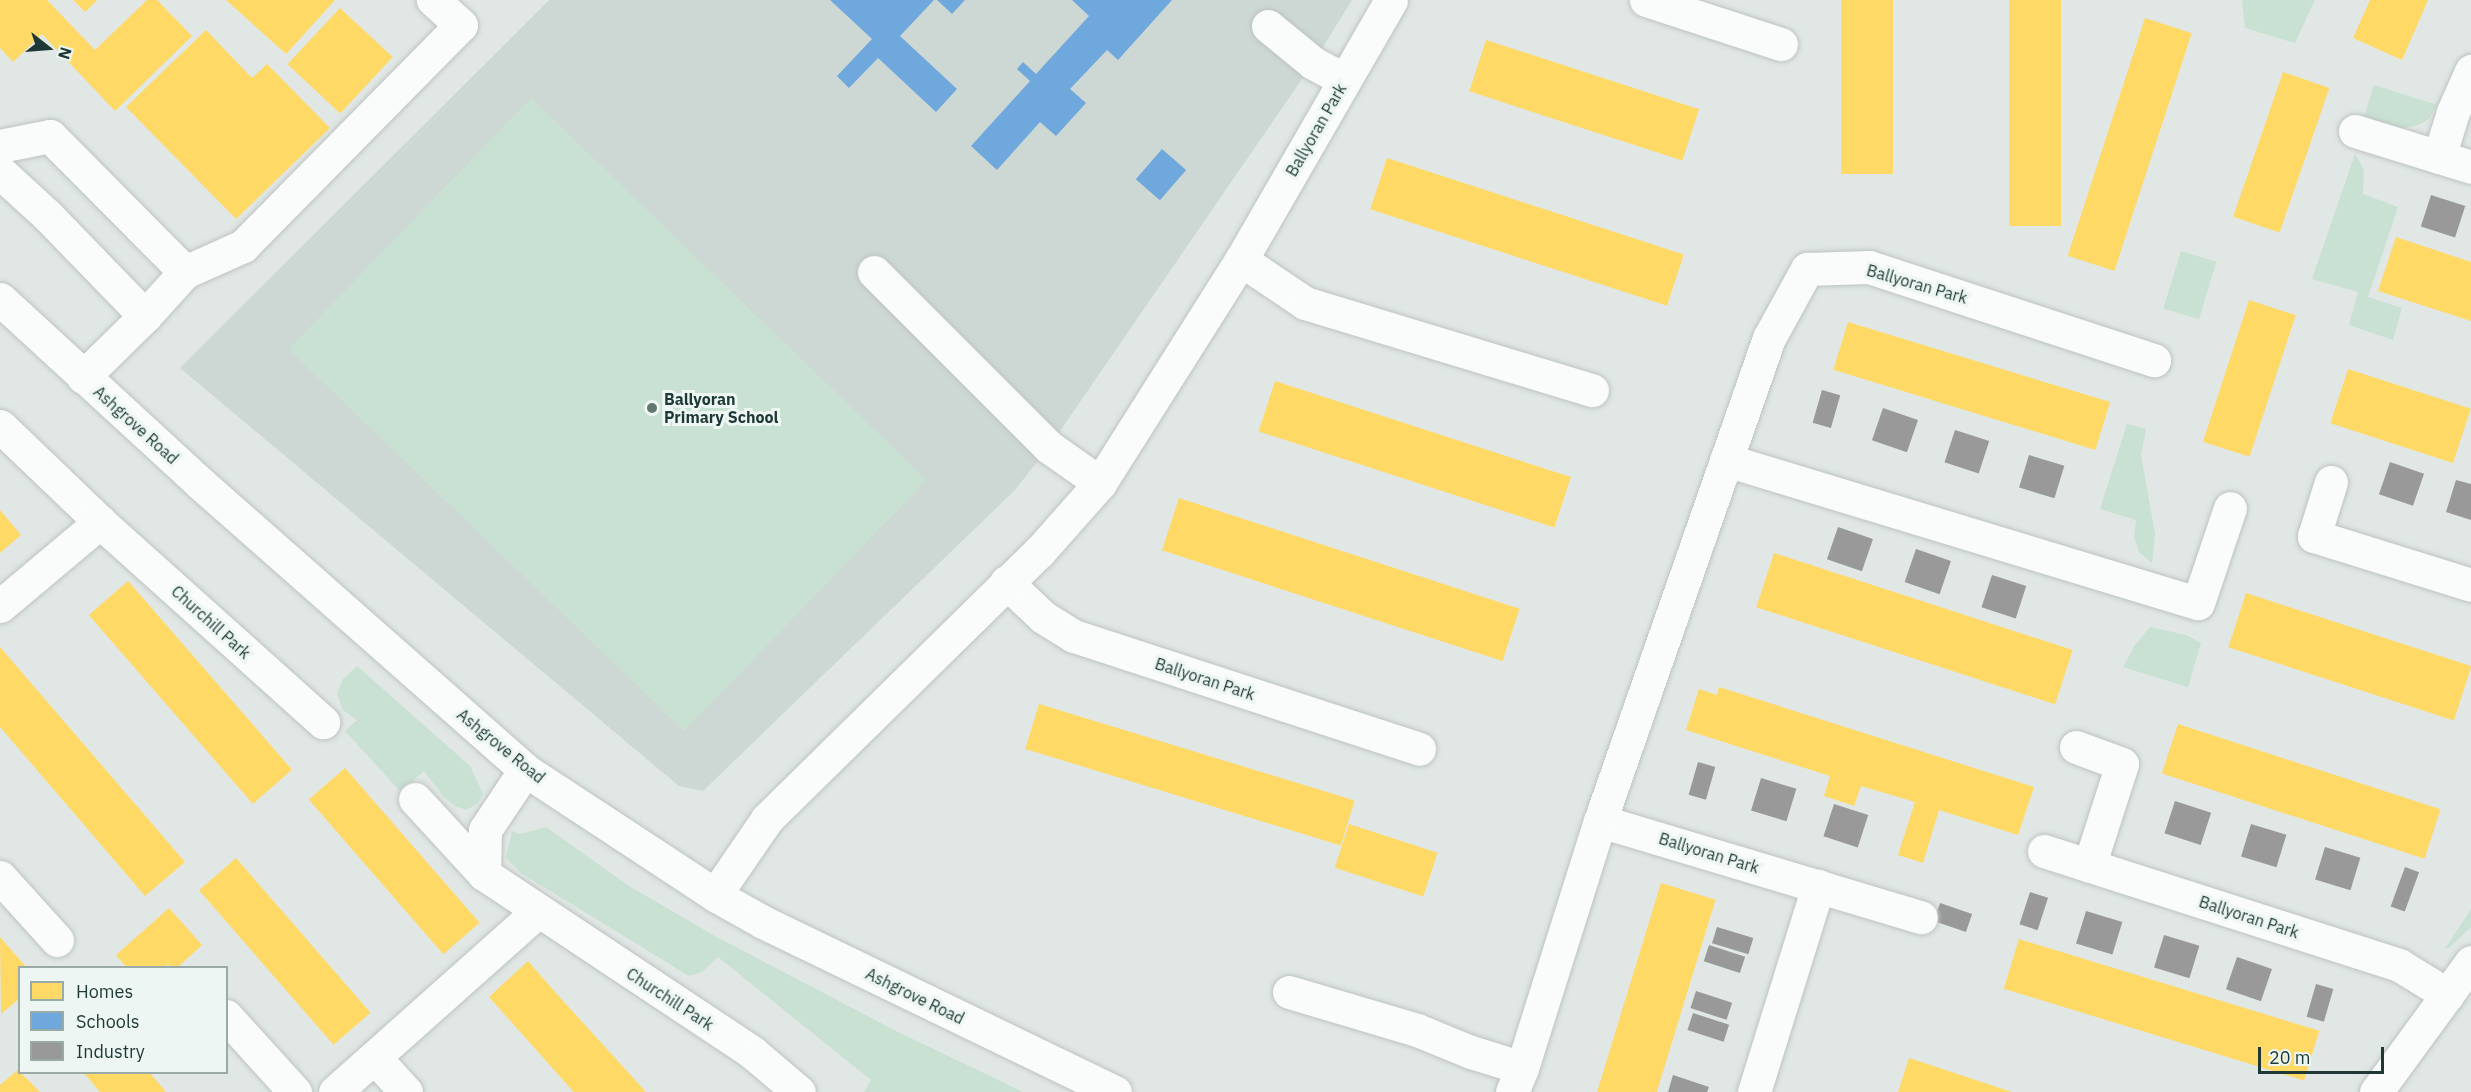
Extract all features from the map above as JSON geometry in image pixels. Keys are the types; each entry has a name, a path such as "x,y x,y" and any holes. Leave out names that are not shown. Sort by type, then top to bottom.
{"street":[{"path":"84,377 185,272 243,246 461,25 433,0"},
{"name":"Ballyoran Park","path":"716,895 767,819 1039,552 1100,483 1241,260 1391,0"},
{"path":"1646,0 1781,44"},
{"path":"1268,26 1313,63 1345,80"},
{"path":"2439,157 2453,112 2471,70"},
{"path":"2355,131 2471,167"},
{"path":"0,146 50,136 185,272"},
{"path":"0,172 47,215 145,316"},
{"path":"1241,260 1305,303 1592,390"},
{"name":"Ballyoran Park","path":"1289,992 1417,1030 1471,1052 1517,1080 1600,821 1769,338 1807,269 1869,267 2154,360"},
{"path":"874,272 1049,447 1100,483"},
{"name":"Ashgrove Road","path":"0,299 84,377 525,770 716,895 763,922 1080,1085 1115,1092"},
{"name":"Churchill Park","path":"0,426 100,522 323,722"},
{"path":"1726,460 2198,603 2230,508"},
{"path":"2331,482 2314,536 2471,585"},
{"path":"0,606 100,522"},
{"name":"Ballyoran Park","path":"1006,582 1042,617 1074,636 1419,749"},
{"path":"2076,747 2122,764 2089,866"},
{"path":"484,874 485,830 525,770"},
{"name":"Churchill Park","path":"415,799 484,874 537,912 753,1053 799,1092"},
{"name":"Ballyoran Park","path":"1600,821 1921,917"},
{"name":"Ballyoran Park","path":"2044,851 2399,965 2448,995"},
{"path":"0,877 57,940"},
{"path":"1754,1092 1818,886"},
{"path":"335,1092 537,912"},
{"path":"2376,1092 2471,962"},
{"path":"228,1018 295,1092"},
{"path":"375,1058 406,1092"}],"shaded area":[{"name":"Ballyoran Primary School","path":"549,0 1352,0 1313,63 1049,447 1014,491 703,791 679,786 180,368"}],"green space":[{"path":"2242,0 2315,0 2295,43 2245,28"},
{"path":"2374,85 2437,105 2429,119 2418,125 2403,128 2364,117"},
{"path":"531,98 927,480 684,731 289,349"},
{"path":"2355,154 2364,170 2363,194 2398,207 2368,297 2402,308 2393,340 2349,325 2358,292 2312,279"},
{"path":"2181,251 2216,262 2199,319 2163,308"},
{"path":"2127,424 2146,429 2141,455 2155,534 2152,563 2139,552 2134,537 2136,520 2100,509"},
{"path":"2150,627 2186,635 2201,643 2188,687 2123,667 2135,645"},
{"path":"357,666 470,766 483,794 477,804 466,810 455,806 444,797 424,771 400,791 345,731 357,720 343,710 337,694 343,679"},
{"path":"546,827 629,886 715,936 896,1031 1023,1092 864,1092 871,1080 718,957 702,972 689,976 521,873 506,858 512,831 520,834"},
{"path":"2471,909 2471,927 2445,949"}],"building: Homes":[{"path":"0,0 47,0 95,50 147,0 157,0 192,36 115,111 42,34 13,62 0,48"},
{"path":"73,0 97,0 85,12"},
{"path":"226,0 335,0 286,54"},
{"path":"1841,0 1893,0 1893,174 1841,174"},
{"path":"2009,0 2061,0 2061,226 2009,226"},
{"path":"2370,0 2428,0 2402,60 2353,38"},
{"path":"340,8 393,57 340,113 287,64"},
{"path":"2145,18 2192,33 2114,271 2068,256"},
{"path":"206,30 252,78 267,64 330,128 236,219 126,107"},
{"path":"1486,40 1699,109 1682,161 1469,91"},
{"path":"2283,72 2329,88 2280,233 2233,217"},
{"path":"1387,158 1684,254 1667,306 1370,209"},
{"path":"2396,237 2471,262 2471,321 2378,291"},
{"path":"2249,300 2296,315 2250,457 2203,442"},
{"path":"1848,322 2110,402 2095,450 1833,370"},
{"path":"2348,369 2471,409 2453,463 2330,423"},
{"path":"1275,381 1571,477 1554,528 1259,431"},
{"path":"1179,498 1519,609 1502,661 1162,550"},
{"path":"0,510 21,535 0,553"},
{"path":"1774,553 2073,650 2055,704 1756,607"},
{"path":"128,581 292,770 253,804 89,615"},
{"path":"2246,593 2471,666 2454,720 2228,647"},
{"path":"0,647 185,862 145,896 0,727"},
{"path":"1719,687 2034,787 2018,835 1939,810 1923,863 1898,855 1915,802 1861,786 1854,806 1824,796 1830,776 1686,730 1699,689 1717,695"},
{"path":"1039,704 1355,800 1341,845 1025,749"},
{"path":"2178,724 2440,809 2424,859 2162,773"},
{"path":"345,768 479,923 443,954 309,799"},
{"path":"1349,824 1437,853 1423,896 1335,868"},
{"path":"236,858 370,1013 334,1045 199,890"},
{"path":"1661,883 1716,900 1657,1092 1597,1092"},
{"path":"169,908 202,945 179,966 168,964 166,966 125,966 116,955"},
{"path":"0,937 25,966 18,966 18,1000 1,1014"},
{"path":"2019,939 2319,1031 2304,1081 2004,989"},
{"path":"528,961 646,1092 574,1092 571,1089 489,997"},
{"path":"1909,1058 2012,1092 1898,1092"},
{"path":"18,1070 18,1074 22,1074 40,1092 0,1092 0,1085"},
{"path":"85,1074 151,1074 166,1092 100,1092"}],"building: Schools":[{"path":"830,0 934,0 900,36 957,89 936,112 878,58 849,88 837,76 872,39"},
{"path":"937,0 965,0 952,14"},
{"path":"1072,0 1172,0 1118,60 1107,50 1070,89 1086,103 1056,136 1040,122 997,170 971,146 1030,81 1017,69 1023,62 1036,74 1089,16"},
{"path":"1162,149 1186,170 1160,200 1136,179"}],"building: Industry":[{"path":"2431,195 2465,206 2455,238 2421,226"},
{"path":"1822,390 1840,395 1831,428 1813,423"},
{"path":"1883,408 1918,420 1907,452 1872,440"},
{"path":"1955,430 1989,441 1979,473 1944,462"},
{"path":"2029,455 2064,466 2054,498 2019,488"},
{"path":"2390,462 2424,474 2413,506 2379,494"},
{"path":"2456,480 2471,484 2471,520 2446,512"},
{"path":"1838,527 1873,539 1862,571 1827,559"},
{"path":"1916,549 1951,561 1940,594 1905,582"},
{"path":"1992,575 2026,586 2016,618 1981,607"},
{"path":"1698,762 1715,767 1706,800 1689,795"},
{"path":"1761,778 1796,789 1786,821 1751,811"},
{"path":"2175,801 2211,813 2201,845 2164,833"},
{"path":"1834,804 1868,815 1858,847 1823,836"},
{"path":"2251,824 2286,835 2276,867 2241,857"},
{"path":"2325,847 2360,858 2350,890 2315,880"},
{"path":"2405,867 2419,872 2405,912 2391,906"},
{"path":"2030,892 2048,898 2038,930 2019,924"},
{"path":"1940,903 1972,914 1966,932 1934,921"},
{"path":"2086,911 2122,922 2112,955 2076,944"},
{"path":"1717,927 1753,938 1748,954 1712,943"},
{"path":"2164,935 2199,946 2189,978 2154,968"},
{"path":"1709,945 1745,957 1740,973 1704,961"},
{"path":"2237,957 2272,969 2261,1001 2226,989"},
{"path":"2316,984 2333,989 2324,1022 2307,1017"},
{"path":"1696,991 1732,1003 1727,1020 1690,1008"},
{"path":"1693,1013 1729,1025 1724,1042 1687,1030"},
{"path":"1673,1075 1709,1087 1707,1092 1668,1092"}],"place":[{"name":"Ballyoran Primary School","path":"652,408"}]}
